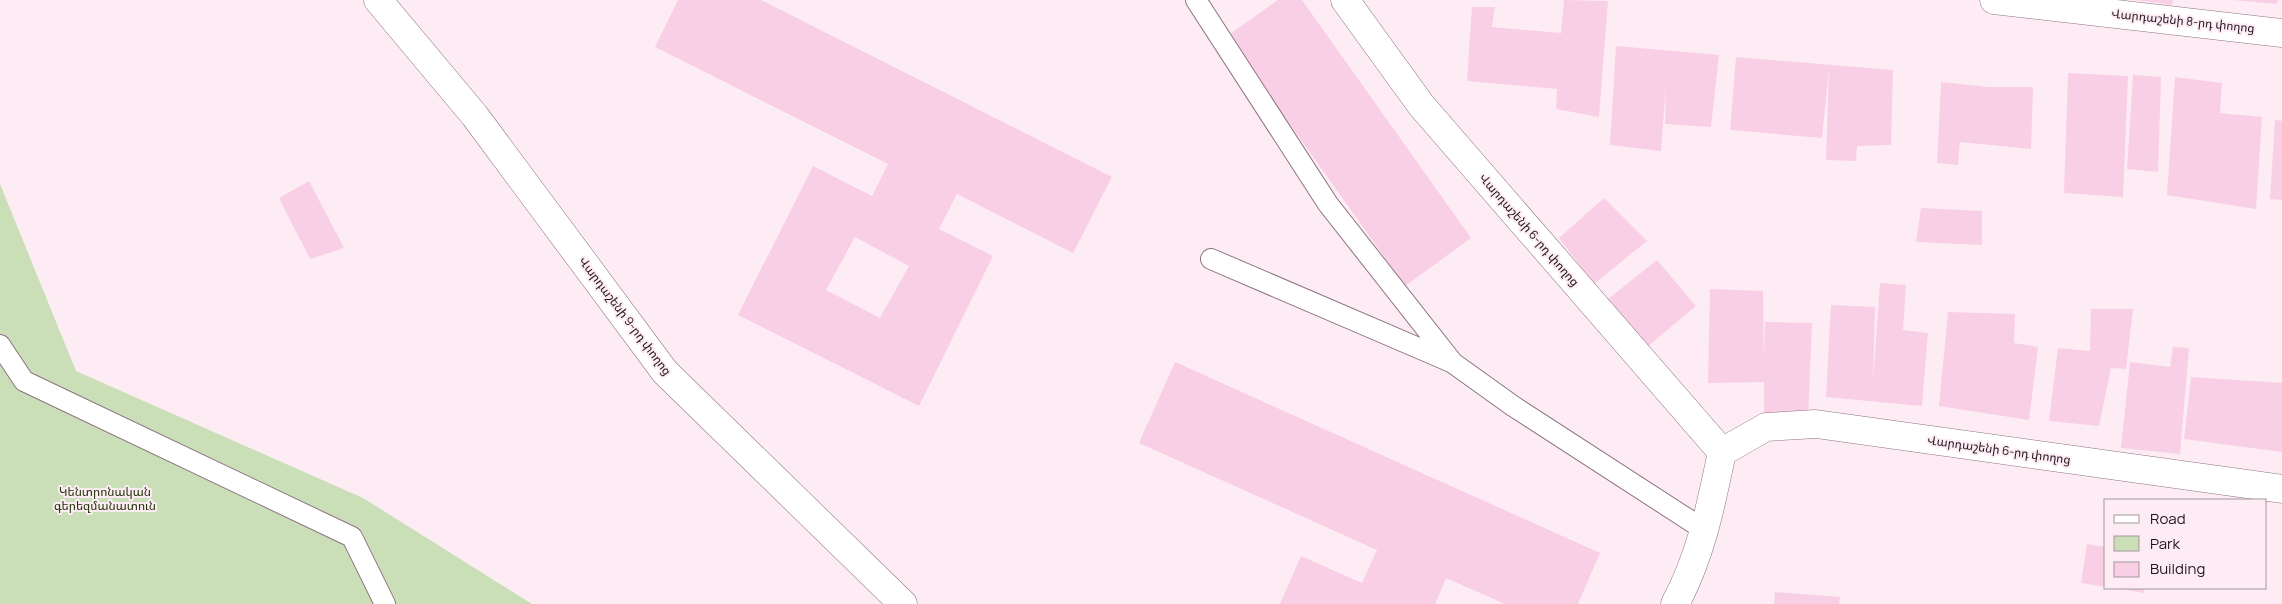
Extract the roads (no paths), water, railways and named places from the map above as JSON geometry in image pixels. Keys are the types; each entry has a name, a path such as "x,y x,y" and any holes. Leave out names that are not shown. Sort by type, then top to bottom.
{"street":[{"name":"Վարդաշենի 9-րդ փողոց","path":"378,0 475,116 665,372 903,604"},
{"name":"Վարդաշենի 6-րդ փողոց","path":"1345,0 1421,105 1722,452 1766,427 1816,424 2282,489"},
{"name":"Վարդաշենի 8-րդ փողոց","path":"1994,0 2282,33"},
{"path":"1675,604 1706,531 1722,452"}],"lane":[{"path":"1196,0 1328,204 1453,363"},
{"path":"1211,259 1453,363 1514,406 1706,531"},
{"path":"0,345 24,382 352,537 385,604"}],"park label":[{"name":"Կենտրոնական գերեզմանատուն","path":"105,499"}]}
